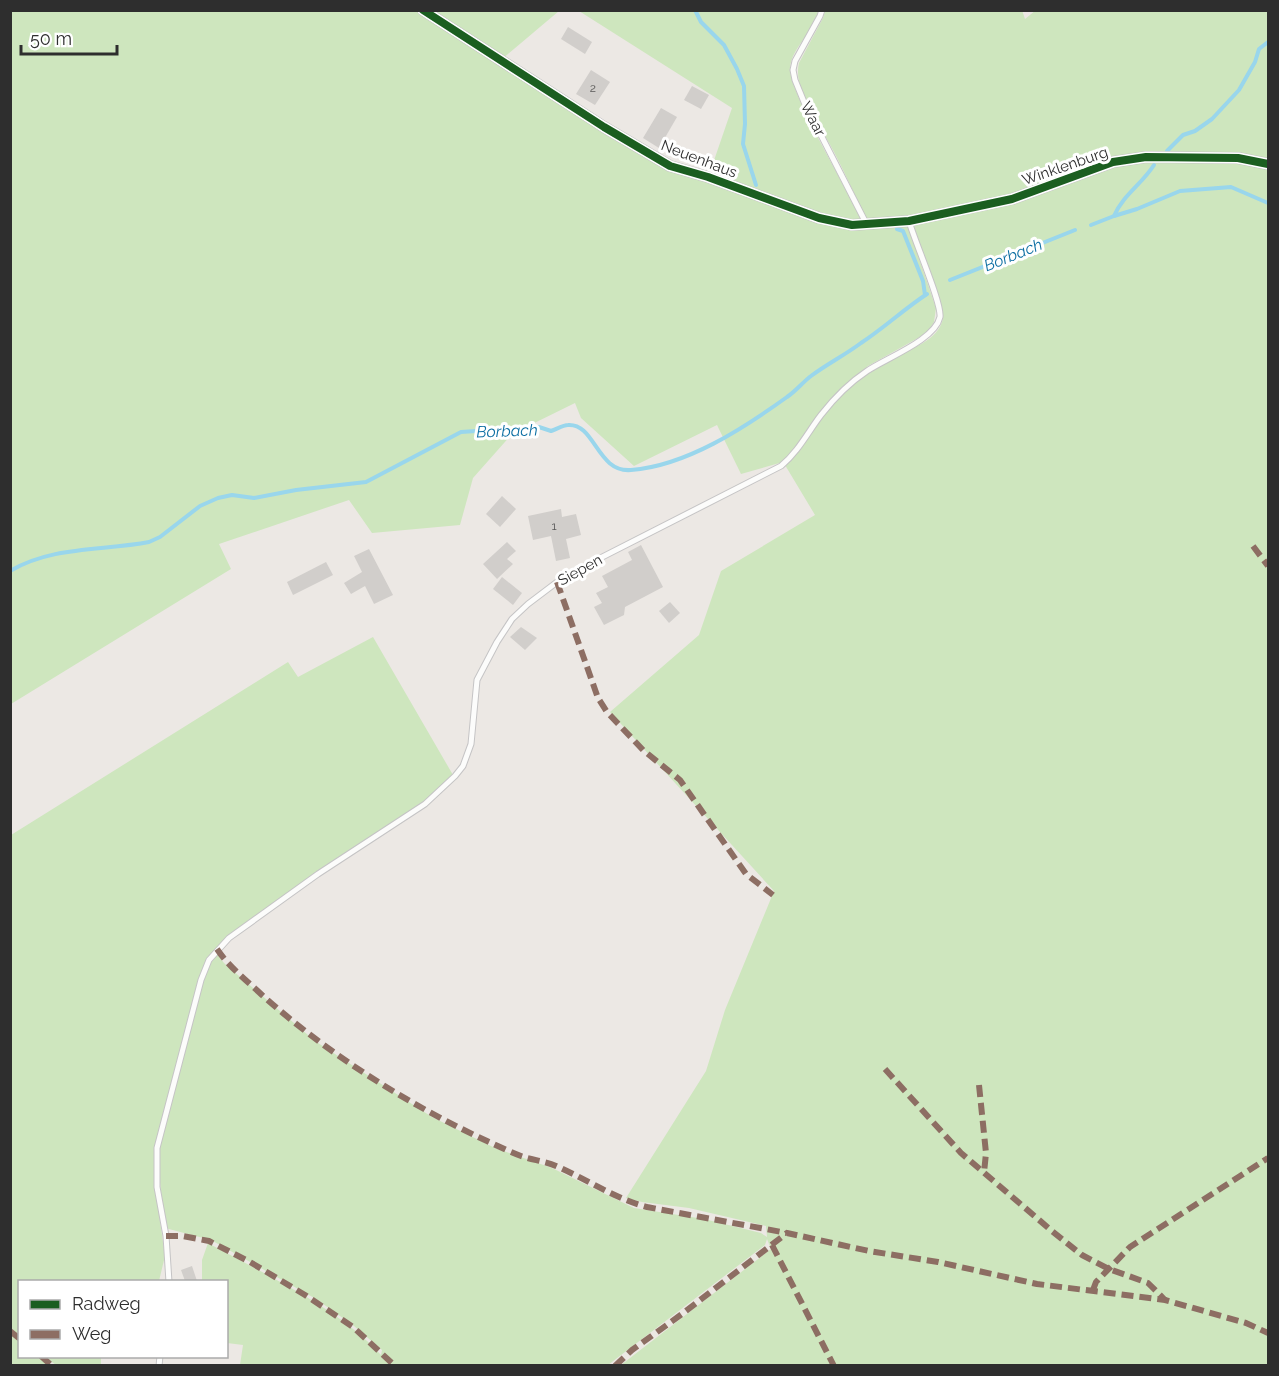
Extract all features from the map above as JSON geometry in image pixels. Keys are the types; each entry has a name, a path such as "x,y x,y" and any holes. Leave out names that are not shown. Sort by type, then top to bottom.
{"street":[{"name":"Neuenhaus","path":"423,10 604,127 670,165 819,218 852,225 909,221"},
{"name":"Winklenburg","path":"909,221 1012,199 1113,162 1146,157 1238,158 1269,164"}],"lane":[{"name":"Waar","path":"822,10 795,62 793,70 795,80 867,225"},
{"name":"Siepen","path":"169,1280 157,1187 157,1148 201,980 209,960 229,938 285,897 425,804 455,776 463,766 470,750 475,688 484,664 512,619 528,604 565,576 781,466 842,390 870,369 933,330 937,324 940,308 909,221"}],"green space":[{"path":"1022,10 1025,19 1036,10 1268,11 1268,160 1131,156 1009,198 868,223 834,152 809,109 800,85 799,63 825,11"},
{"path":"11,11 418,11 632,147 817,220 907,223 936,308 934,322 927,333 868,366 841,388 783,462 741,474 717,425 634,466 581,418 575,403 512,434 473,478 460,525 372,533 349,500 219,544 231,569 11,704"},
{"path":"429,11 559,11 502,59"},
{"path":"579,11 819,11 817,19 792,60 790,68 792,80 821,144 864,223 839,220 709,175 732,108"},
{"path":"1223,159 1268,168 1268,1365 621,1365 771,1249 767,1239 765,1245 608,1365 240,1365 243,1345 228,1343 228,1280 202,1280 202,1260 208,1243 323,1307 364,1338 381,1355 382,1350 354,1326 316,1299 211,1240 165,1228 158,1164 159,1146 199,994 211,961 217,954 224,963 315,1041 432,1117 495,1148 552,1168 634,1208 704,1219 761,1233 767,1237 766,1226 689,1208 626,1198 706,1071 725,1010 774,891 610,712 699,635 721,571 815,515 785,465 838,397 859,378 936,333 943,318 940,300 911,222 1131,161"},
{"path":"373,637 453,775 423,802 316,872 228,937 207,958 160,1126 155,1186 165,1256 159,1280 18,1280 18,1334 11,1328 11,835 288,662 298,677"},
{"path":"11,1333 18,1340 18,1358 39,1358 49,1365 11,1365"},
{"path":"46,1358 101,1358 101,1365 56,1365"}],"building":[{"path":"568,27 592,42 585,54 561,39"},
{"path":"591,70 610,82 595,105 576,94"},
{"path":"692,86 709,95 701,109 684,100"},
{"path":"661,108 677,117 659,148 643,138"},
{"path":"502,496 516,509 500,527 486,514"},
{"path":"561,509 562,517 576,514 581,535 566,539 570,558 556,561 551,536 533,540 528,516"},
{"path":"507,542 516,551 507,559 513,564 497,579 483,564"},
{"path":"641,545 663,587 625,607 624,615 604,625 594,607 602,603 596,593 608,587 602,576 632,560 628,552"},
{"path":"369,549 393,595 374,604 365,586 351,594 344,583 362,572 354,556"},
{"path":"326,562 333,575 293,595 287,582"},
{"path":"502,577 522,593 513,605 493,589"},
{"path":"670,602 680,613 669,623 659,611"},
{"path":"521,627 537,638 525,650 510,637"},
{"path":"192,1266 197,1280 185,1280 181,1270"}],"waterway":[{"path":"695,10 701,22 724,45 744,86 743,144 756,185"},
{"name":"Borbach","path":"1167,151 1183,135 1195,131 1212,119 1239,90 1255,62 1259,49 1268,42"},
{"name":"Borbach","path":"1091,225 1114,216 1122,202 1154,165"},
{"path":"1114,216 1180,191 1231,187 1268,203"},
{"path":"897,229 903,231 923,281 925,295"},
{"name":"Borbach","path":"950,280 1075,230"},
{"name":"Borbach","path":"10,571 26,563 60,553 149,542 160,537 200,506 218,498 232,495 254,498 296,490 366,482 461,432 539,427 551,431 562,426 577,426 591,439 603,457 620,469 652,467 673,461 714,444 752,421 927,294"}],"marked path":[{"path":"1253,546 1268,566"},
{"path":"557,582 598,698 607,712 643,750 680,780 746,874 773,895"},
{"path":"217,949 244,979 314,1038 369,1076 457,1127 517,1154 556,1166 612,1194 647,1207 787,1233"},
{"path":"885,1069 961,1153 1052,1231 1082,1255 1109,1269 1148,1283 1165,1300"},
{"path":"979,1085 986,1153 984,1173"},
{"path":"1093,1290 1096,1282 1130,1247 1268,1158"},
{"path":"615,1366 632,1350 787,1233 1037,1284 1165,1300 1246,1323 1268,1333"},
{"path":"166,1236 183,1236 209,1241 250,1262 353,1327 395,1366"},
{"path":"772,1245 834,1366"},
{"path":"10,1331 18,1337"},
{"path":"43,1358 52,1366"}],"cycle path":[{"path":"423,10 604,127 670,166 708,177 819,218 852,225 909,221 1012,199 1113,162 1146,157 1238,158 1268,164"}]}
